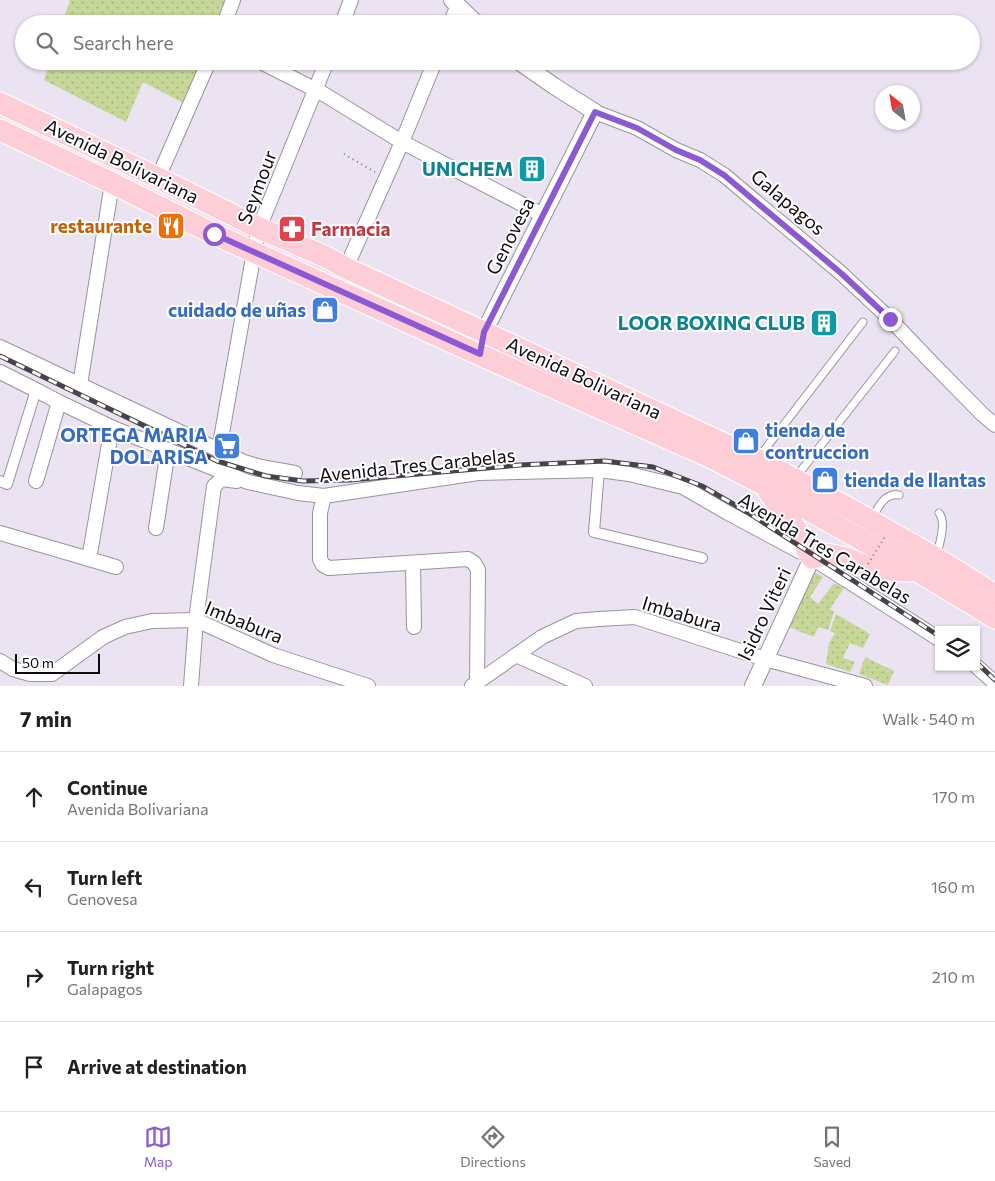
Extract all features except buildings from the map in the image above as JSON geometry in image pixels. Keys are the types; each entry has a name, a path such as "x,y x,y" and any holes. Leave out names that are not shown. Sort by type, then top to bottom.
{"main road":[{"name":"Avenida Bolivariana","path":"0,103 259,228 326,257 757,459 936,558 995,595"},
{"name":"Avenida Bolivariana","path":"0,130 254,252 712,458 919,572 995,618"},
{"path":"764,485 805,542 812,558 828,554 882,570 919,572"}],"street":[{"path":"227,15 233,0"},
{"path":"345,15 351,0"},
{"path":"455,3 468,15"},
{"path":"158,178 205,70"},
{"path":"276,70 315,90 402,142 543,214"},
{"name":"Seymour","path":"219,450 259,228 323,70"},
{"path":"346,268 402,142 431,70"},
{"name":"Galapagos","path":"531,70 595,112 637,128 676,150 700,160 724,175 842,274 890,319 995,425"},
{"name":"Genovesa","path":"480,354 484,332 595,112"},
{"path":"80,385 112,183"},
{"path":"0,347 244,462 295,473"},
{"name":"Avenida Tres Carabelas","path":"0,372 113,428 248,482 298,493 324,496 478,473 599,470 629,474 683,487 812,558 935,636"},
{"path":"0,481 7,484 36,390"},
{"path":"36,481 59,402"},
{"path":"89,559 113,428"},
{"path":"156,528 168,450"},
{"path":"599,470 594,532 702,558"},
{"path":"190,686 196,620 214,486 222,479 248,482"},
{"path":"324,496 320,513 320,559 323,565 329,568 468,559 474,562 478,570 474,684"},
{"path":"0,533 116,567"},
{"name":"Isidro Viteri","path":"753,686 812,558"},
{"path":"413,563 414,627"},
{"name":"Imbabura","path":"474,684 542,637 576,621 635,617 765,659 866,686"},
{"name":"Imbabura","path":"0,661 12,669 50,680 103,637 125,627 152,621 196,620 274,655 368,686"},
{"path":"516,656 585,686"},
{"path":"980,670 995,684"}],"lane":[{"path":"757,459 863,322"},
{"path":"794,479 895,352"},
{"path":"870,521 884,500 895,494 899,495"},
{"path":"936,558 943,523 943,517 939,512"}],"path":[{"path":"344,154 386,177"},
{"path":"868,564 886,536"}],"green space":[{"path":"68,0 232,0 226,15 65,15 70,1"},
{"path":"47,70 204,70 189,106 143,82 126,122 44,80"},
{"path":"813,571 823,577 810,597 818,604 834,583 844,588 830,609 834,612 828,630 818,627 814,637 788,627"},
{"path":"836,614 870,634 863,648 850,643 843,658 855,662 850,672 826,664 829,643 835,633 830,631"},
{"path":"865,657 894,671 888,685 859,674"}],"railway":[{"path":"0,356 217,461 266,476 303,481 350,480 520,465 605,461 653,467 702,486 747,512 935,633"},
{"path":"980,666 995,680"}],"place":[{"name":"UNICHEM","path":"532,169"},
{"name":"restaurante","path":"171,226"},
{"name":"Farmacia","path":"292,229"},
{"name":"cuidado de uñas","path":"325,310"},
{"name":"LOOR BOXING CLUB","path":"824,323"},
{"name":"tienda de contruccion","path":"746,441"},
{"name":"ORTEGA MARIA DOLARISA","path":"227,446"},
{"name":"tienda de llantas","path":"825,480"}],"route":[{"path":"214,234 480,354 484,332 595,112 637,128 676,150 700,160 724,175 842,274 890,319"}]}
